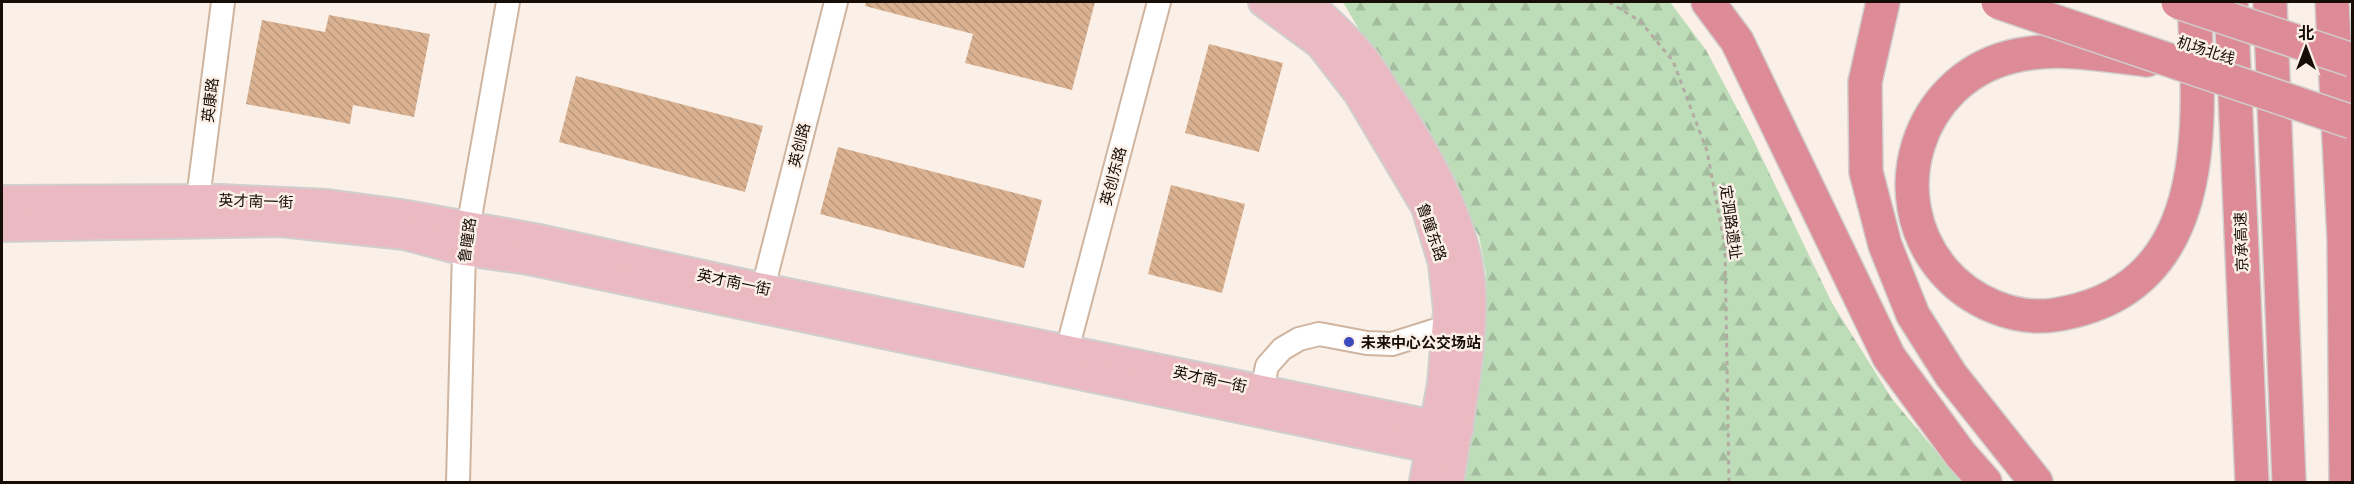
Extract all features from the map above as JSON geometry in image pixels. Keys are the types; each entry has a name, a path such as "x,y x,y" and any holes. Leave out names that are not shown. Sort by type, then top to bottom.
{"highway":[{"path":"1708,2 1737,41 1889,357 1961,455 1985,483"},
{"path":"1883,2 1865,82 1866,172 1885,245 1913,315 1951,375 2036,483"},
{"path":"1998,2 2352,123"},
{"name":"机场北线","path":"2059,2 2352,99"},
{"path":"2178,2 2352,60"},
{"path":"2175,63 2058,50 2010,57 1976,69 1939,101 1926,122 1916,151 1912,185 1916,219 1927,245 1943,271 1970,293 2007,313 2049,316 2085,310 2128,288 2158,257 2186,203 2197,148 2199,100 2194,2"},
{"name":"京承高速","path":"2230,2 2252,483"},
{"path":"2270,2 2289,483"},
{"path":"2332,2 2344,239 2346,483"},
{"path":"2344,239 2352,288"}],"main road":[{"name":"鲁瞳东路","path":"1263,2 1320,44 1358,93 1426,207 1444,272 1446,327 1442,384 1444,439 1449,483"},
{"name":"鲁瞳东路","path":"1303,2 1311,5 1360,54 1407,123 1446,194 1464,252 1471,291 1470,330 1444,439 1424,483"},
{"name":"英才南一街","path":"2,200 198,199 327,204 401,214 529,260 1444,439"},
{"name":"英才南一街","path":"2,227 280,222 466,239 534,238 763,288 1262,390 1444,439"}],"street":[{"name":"英康路","path":"198,199 223,2"},
{"name":"鲁瞳路","path":"458,483 466,239 508,2"},
{"name":"英创路","path":"763,288 836,2"},
{"name":"英创东路","path":"1067,350 1159,2"},
{"path":"1262,390 1267,366 1282,349 1299,339 1319,334 1367,344 1392,344 1446,327"}],"path":[{"name":"定泗路遗址","path":"1609,2 1640,21 1673,61 1707,151 1725,247 1729,483"}],"green space":[{"path":"1343,2 1670,2 1706,50 1751,135 1832,303 1892,399 1962,482 1463,482 1487,319 1486,273 1479,236"}],"building":[{"path":"866,2 1095,2 1072,90 965,63 973,34 865,6"},
{"path":"329,15 430,34 414,117 353,105 350,124 246,104 262,20 325,32"},
{"path":"1209,44 1283,63 1259,152 1185,133"},
{"path":"576,76 763,126 745,192 559,142"},
{"path":"838,147 1042,200 1024,268 820,214"},
{"path":"1171,185 1245,204 1222,293 1148,274"}],"place":[{"name":"未来中心公交场站","path":"1349,342"}]}
